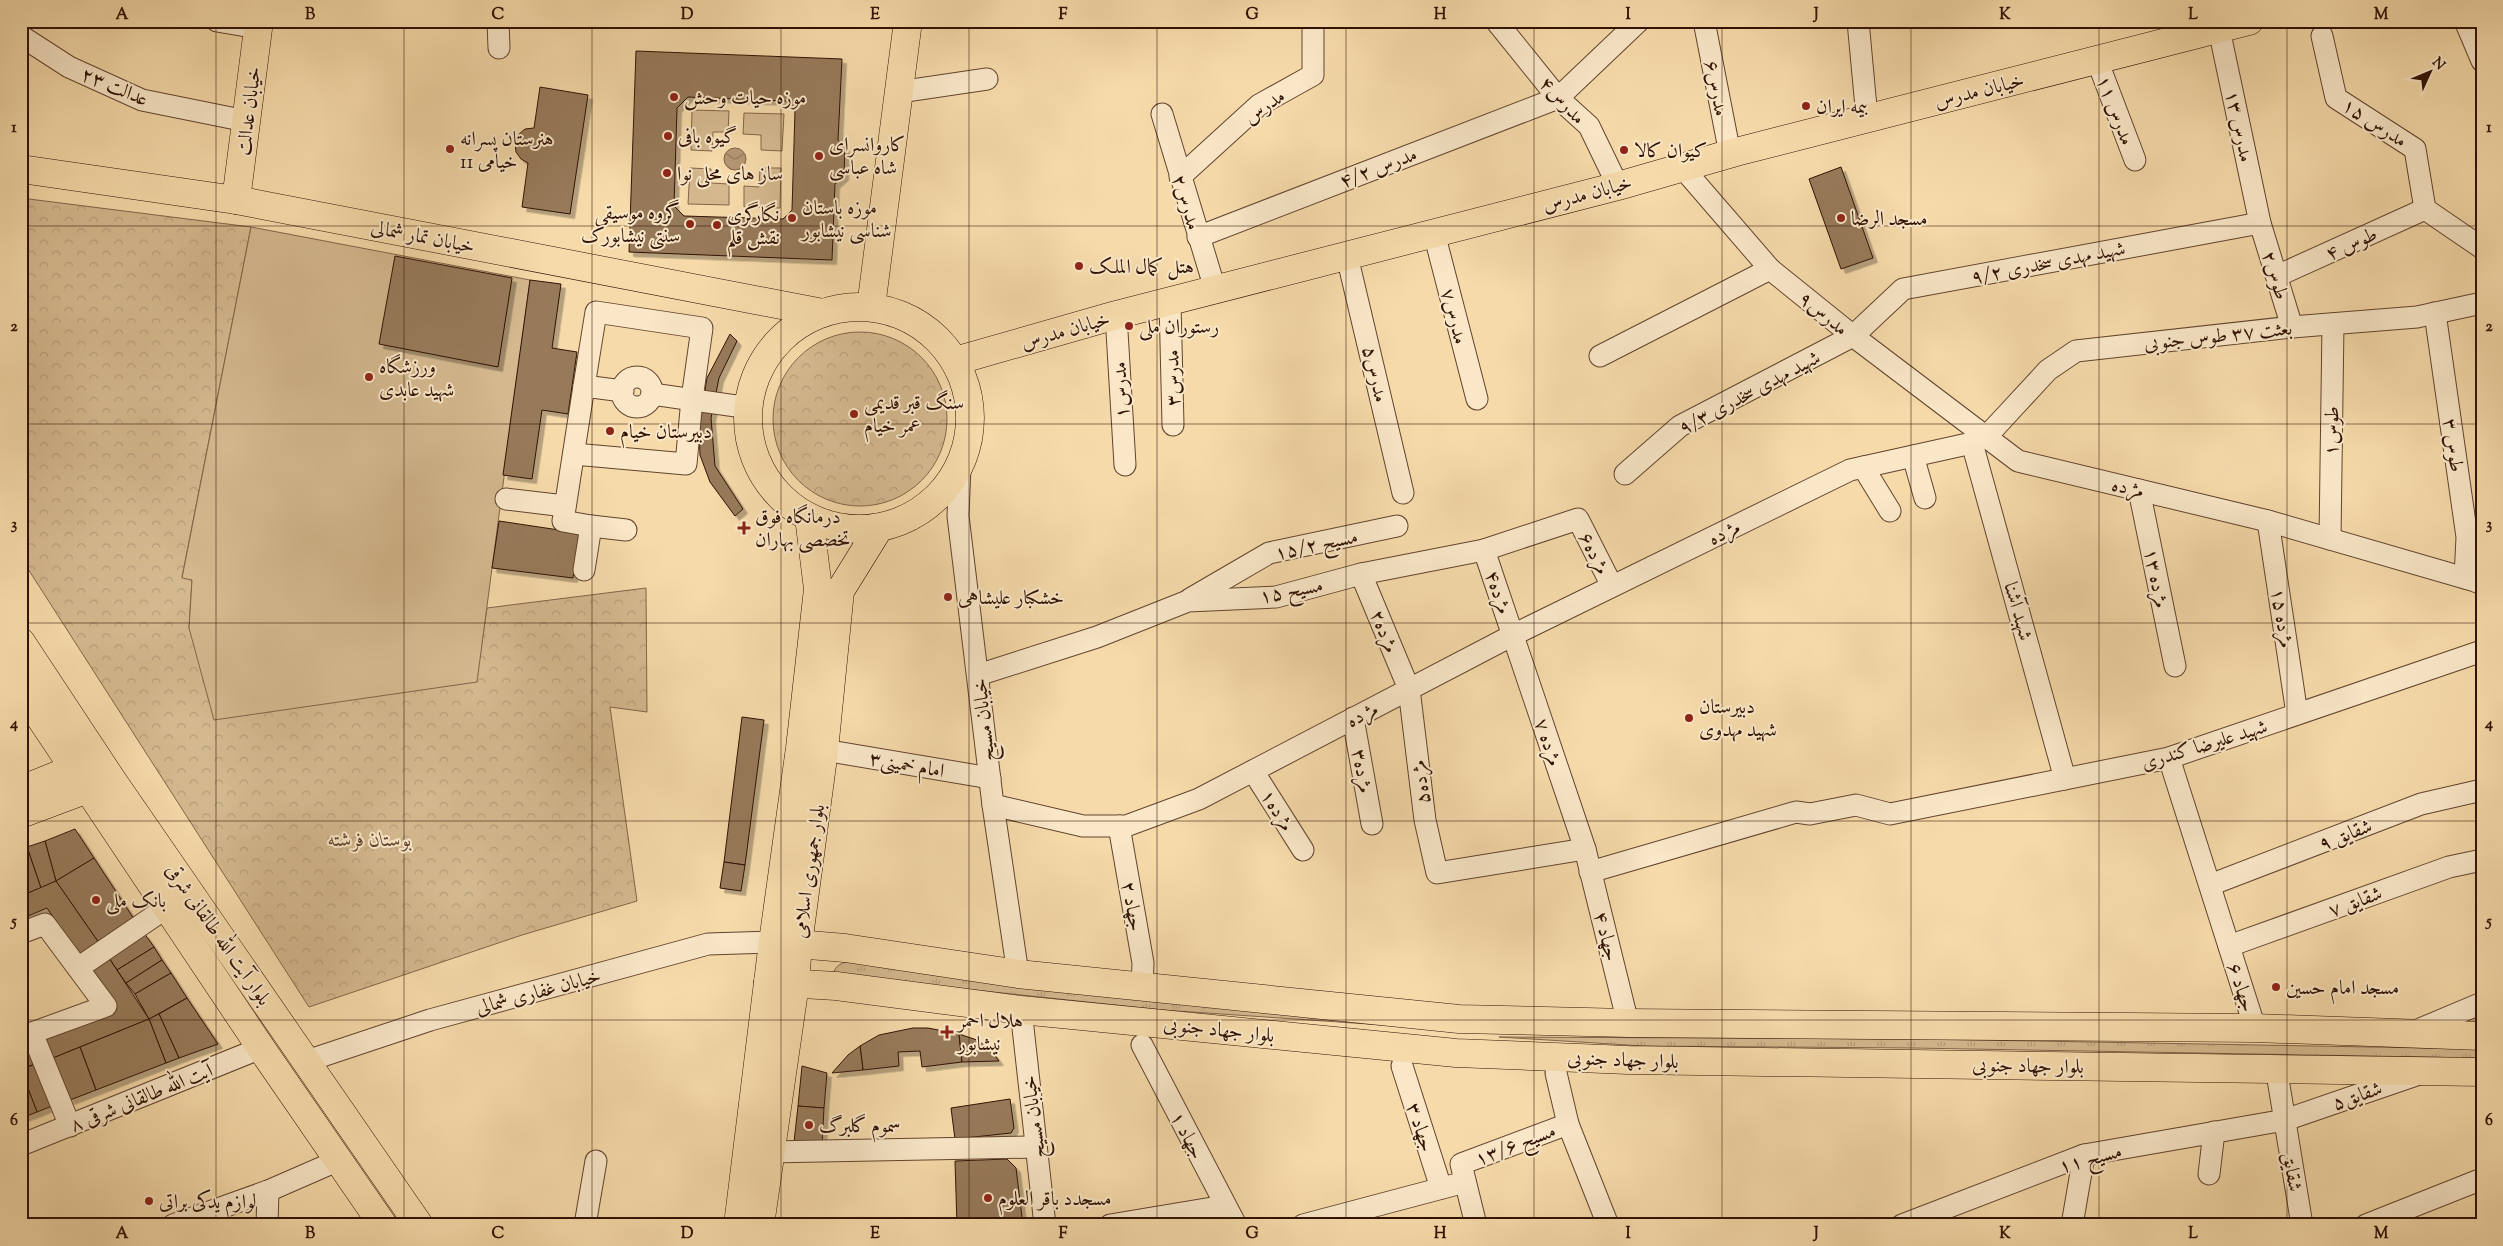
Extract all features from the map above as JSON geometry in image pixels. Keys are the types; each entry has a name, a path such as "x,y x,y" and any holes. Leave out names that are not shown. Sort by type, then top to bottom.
{"main road":[{"path":"870,307 908,21"},
{"name":"خیابان مدرس","path":"955,361 1116,315 1618,186 1681,166 2249,21"},
{"name":"خیابان عدالت","path":"236,200 259,24"},
{"name":"خیابان تمار شمالی","path":"21,169 236,200 822,312"},
{"path":"846,307 870,307 904,316 933,334 955,361 968,395 970,431 960,466 940,495 912,516 880,528 844,528 809,517 779,495 758,465 748,429 751,392 765,358 790,330 822,312 846,307"},
{"name":"بلوار جمهوری اسلامی","path":"760,1225 795,984 786,943 800,748 818,589 809,517"},
{"name":"بلوار جمهوری اسلامی","path":"738,1225 768,982 786,943 824,750 840,591 880,528"},
{"name":"بلوار آیت الله طالقانی شرقی","path":"21,642 105,770 418,1225"},
{"name":"بلوار آیت الله طالقانی شرقی","path":"21,689 166,908 383,1225"},
{"path":"21,790 80,779 105,770"},
{"path":"21,814 80,779"},
{"name":"بلوار جهاد جنوبی","path":"786,943 845,948 1018,974 1458,1019 1628,1023 2255,1028 2482,1036"},
{"path":"836,986 829,977 829,967 834,955 845,948"},
{"name":"بلوار جهاد جنوبی","path":"768,982 836,986 1021,1010 1456,1053 1628,1060 2276,1067 2482,1072"},
{"path":"1456,1053 1458,1019"}],"street":[{"path":"217,21 259,24"},
{"path":"498,21 499,48"},
{"name":"مدرس","path":"1180,177 1259,105 1312,75 1313,21"},
{"name":"مدرس۴","path":"1496,21 1558,98 1589,126 1618,186"},
{"path":"1558,98 1639,21"},
{"name":"مدرس۶","path":"1704,21 1730,154"},
{"path":"1858,21 1867,118"},
{"path":"2465,21 2482,61"},
{"name":"مدرس ۱۳","path":"2219,29 2260,223"},
{"name":"عدالت ۲۳","path":"21,36 69,66 142,100 246,121"},
{"name":"مدرس ۱۵","path":"2322,36 2336,98 2415,149 2425,209"},
{"name":"مدرس ۱۱","path":"2097,60 2135,160"},
{"path":"899,92 988,79"},
{"name":"مدرس ۴/۲","path":"1198,237 1558,98"},
{"name":"مدرس۲","path":"1162,114 1215,289"},
{"name":"مدرس۹","path":"1681,166 1770,269 1980,440"},
{"path":"2425,209 2482,248"},
{"name":"طوس ۴","path":"2276,276 2425,209"},
{"name":"طوس۲","path":"2260,223 2292,327"},
{"name":"شهید مهدی سخدری ۹/۲","path":"1854,336 1904,289 2260,223"},
{"name":"مدرس۷","path":"1434,234 1477,399"},
{"name":"مدرس۵","path":"1347,256 1403,493"},
{"path":"1600,356 1770,269"},
{"name":"مدرس۳","path":"1170,302 1173,425"},
{"name":"بعثت ۳۷ طوس جنوبی","path":"1980,440 2048,370 2076,351 2292,327 2417,317 2482,303"},
{"path":"574,454 686,464 692,400 702,328 596,312 563,521 626,530"},
{"name":"طوس ۳","path":"2435,313 2474,581"},
{"name":"مدرس۱","path":"1116,315 1125,464"},
{"name":"طوس۱","path":"2330,539 2333,324"},
{"name":"شهید مهدی سخدری ۹/۳","path":"1625,474 1680,426 1854,336"},
{"path":"584,386 623,391 628,380 637,378 650,385 652,394 750,408"},
{"name":"مژده","path":"993,805 1083,826 1126,826 1199,799 1513,635 1850,470 1980,440 2018,461 2268,521 2474,581"},
{"name":"شهبد آشنا","path":"1980,440 2065,779"},
{"path":"1913,456 1925,498"},
{"name":"خیابان مسیح","path":"960,466 958,516 993,805 1018,974"},
{"path":"1864,467 1890,511"},
{"name":"مژده ۱۳","path":"2139,490 2175,666"},
{"path":"506,499 565,506"},
{"name":"مسیح ۱۵","path":"978,675 1097,637 1188,601 1276,597 1361,574 1484,550 1578,519"},
{"name":"مژده۶","path":"1578,519 1612,586"},
{"name":"مژده ۱۵","path":"2268,521 2297,714"},
{"path":"584,570 591,526"},
{"name":"مسیح ۱۵/۲","path":"1188,601 1269,553 1397,526"},
{"name":"مژده۴","path":"1484,550 1513,635"},
{"name":"مژده۲","path":"1361,574 1409,689"},
{"name":"مژده ۷","path":"1513,635 1585,850"},
{"name":"شهید علیرضا کندری","path":"1590,872 1796,812 1810,814 1856,805 1890,814 2169,758 2482,651"},
{"name":"مژده۵","path":"1409,689 1425,820 1438,874 1585,850"},
{"name":"مژده۳","path":"1354,718 1372,824"},
{"name":"امام خمینی۳","path":"824,750 990,778"},
{"name":"جهاد ۶","path":"2169,758 2255,1028"},
{"name":"مژده۱","path":"1253,771 1302,850"},
{"name":"شقایق ۹","path":"2210,885 2421,804 2482,790"},
{"name":"جهاد ۲","path":"1119,826 1143,964 1142,986"},
{"name":"جهاد ۴","path":"1585,850 1628,1023"},
{"name":"شقایق ۷","path":"2229,946 2449,867 2482,860"},
{"path":"78,968 166,908"},
{"path":"21,933 45,924 106,1006 26,1035 70,1126"},
{"name":"خیابان غفاری شمالی","path":"307,1061 430,1020 708,944 786,943"},
{"path":"2411,1033 2482,1003"},
{"name":"خیابان مسیح","path":"1021,1010 1045,1225"},
{"name":"جهاد ۱","path":"1142,1045 1224,1206 1236,1225"},
{"name":"آیت الله طالقانی شرقی ۸","path":"21,1145 261,1048"},
{"name":"جهاد ۳","path":"1402,1066 1441,1188"},
{"name":"شقایق","path":"2276,1067 2302,1225"},
{"name":"شقایق۵","path":"2285,1120 2429,1071"},
{"path":"1556,1073 1568,1124"},
{"name":"مسیح ۱۱","path":"1902,1225 1933,1219 2084,1156 2285,1120"},
{"name":"مسیح ۱۳/۶","path":"1465,1182 1461,1164 1568,1124 1608,1225"},
{"path":"2209,1174 2214,1132"},
{"path":"770,1152 1036,1147"},
{"path":"2072,1225 2084,1156"},
{"path":"173,1225 268,1191 339,1160"},
{"path":"585,1225 596,1161"},
{"path":"2366,1225 2482,1179"},
{"path":"1303,1225 1465,1182 1476,1225"},
{"path":"267,1225 268,1191"},
{"path":"1110,1225 1224,1206"}],"green space":[{"path":"692,110 729,111 728,132 713,132 712,151 691,150"},
{"path":"744,113 784,114 782,151 761,150 761,135 743,134"},
{"path":"690,168 711,169 711,183 729,184 729,205 688,204"},
{"path":"760,168 781,168 780,208 744,207 744,186 759,187"},
{"name":"بوستان فرشته","path":"21,198 251,227 182,577 192,579 189,628 476,682 487,608 646,588 647,712 610,707 637,901 522,935 309,1007 21,558"},
{"name":"ورزشگاه شهید عابدی","path":"251,227 530,280 477,682 214,720 189,628 192,580 182,578"},
{"path":"860,332 877,334 893,339 915,352 927,364 943,394 947,419 945,436 940,452 927,474 915,486 885,502 860,506 843,504 827,499 805,486 793,474 777,444 773,419 775,402 780,386 793,364 805,352 835,336"},
{"path":"852,960 1441,1029 1163,1010 833,975 838,966"},
{"path":"1499,1037 1922,1039 2482,1049 2482,1058 1913,1048 1644,1046"}],"water":[{"path":"735,148 743,151 746,159 743,167 735,170 727,167 724,159 727,151"}],"building":[{"name":"کاروانسرای شاه عباسی","path":"636,51 842,59 838,140 845,147 844,176 835,184 832,260 629,252","holes":["688,97 786,101 795,110 792,210 783,219 684,216 674,206 677,108"]},
{"path":"540,87 588,95 570,214 522,207 528,163 521,159 516,152 515,143 518,135 525,129 534,128"},
{"name":"مسجد الرضا","path":"1841,167 1873,258 1841,269 1809,179"},
{"path":"395,256 512,278 498,367 379,344"},
{"path":"530,280 561,284 552,348 577,352 568,414 542,410 532,479 503,475"},
{"path":"730,334 737,341 719,378 711,418 715,466 743,509 735,516 710,482 700,455 699,426 707,378"},
{"path":"499,521 579,533 573,578 492,568"},
{"path":"742,717 764,720 745,865 724,862"},
{"path":"75,829 94,858 56,881 45,841"},
{"path":"45,841 56,881 41,888 27,847"},
{"path":"27,847 41,888 21,896 21,849"},
{"name":"بانک ملی","path":"94,858 134,919 99,943 56,881"},
{"path":"724,862 745,865 741,891 720,888"},
{"path":"56,881 99,943 81,958 47,908 21,919 21,896"},
{"path":"144,933 154,947 117,970 109,958"},
{"path":"154,947 162,960 126,983 117,970"},
{"path":"109,958 149,1019 53,1058 43,1037 117,1009 91,972"},
{"path":"162,960 171,973 135,994 126,983"},
{"path":"171,973 187,998 149,1019 135,994"},
{"path":"187,998 218,1044 179,1058 159,1014"},
{"path":"159,1014 179,1058 166,1063 149,1019"},
{"path":"149,1019 166,1063 96,1090 80,1047"},
{"path":"913,1028 928,1028 959,1034 962,1062 922,1067 920,1051 898,1052 899,1066 863,1070 860,1046 879,1035"},
{"path":"959,1034 977,1040 990,1049 999,1061 962,1062"},
{"path":"28,1044 35,1064 21,1069 21,1047"},
{"path":"860,1046 863,1070 832,1073 848,1055"},
{"path":"80,1047 96,1090 70,1100 53,1058"},
{"path":"35,1064 52,1106 37,1112 21,1070"},
{"path":"802,1066 827,1073 824,1108 798,1106"},
{"path":"21,1070 37,1112 24,1117 21,1111"},
{"path":"1010,1099 1014,1128 1011,1133 955,1139 951,1108"},
{"name":"سموم گلبرگ","path":"798,1106 824,1108 822,1145 794,1142"},
{"name":"مسجدد باقر العلوم","path":"1007,1159 1016,1168 1023,1225 957,1225 955,1161"}],"place":[{"name":"موزه حیات وحش","path":"674,97"},
{"name":"بیمه ایران","path":"1806,106"},
{"name":"گیوه بافی","path":"668,136"},
{"name":"هنرستان پسرانه خیامی 11","path":"450,149"},
{"name":"کیوان کالا","path":"1624,150"},
{"name":"کاروانسرای شاه عباسی","path":"819,156"},
{"name":"ساز های محلی نوا","path":"667,173"},
{"name":"موزه باستان شناسی نیشابور","path":"792,218"},
{"name":"مسجد الرضا","path":"1841,218"},
{"name":"گروه موسیقی سنتی نیشابورک","path":"690,224"},
{"name":"نگارگری نقش قلم","path":"717,225"},
{"name":"هتل کمال الملک","path":"1079,266"},
{"name":"رستوران ملی","path":"1129,326"},
{"name":"ورزشگاه شهید عابدی","path":"369,377"},
{"name":"سنگ قبر قدیمی عمر خیام","path":"854,414"},
{"name":"دبیرستان خیام","path":"610,431"},
{"name":"درمانگاه فوق تخصصی بهاران","path":"744,528"},
{"name":"خشکبار علیشاهی","path":"948,597"},
{"name":"دبیرستان شهید مهدوی","path":"1689,718"},
{"name":"بانک ملی","path":"96,900"},
{"name":"مسجد امام حسین","path":"2276,987"},
{"name":"هلال احمر نیشابور","path":"947,1032"},
{"name":"سموم گلبرگ","path":"809,1125"},
{"name":"مسجدد باقر العلوم","path":"988,1198"},
{"name":"لوازم یدکی براتی","path":"149,1201"}]}
